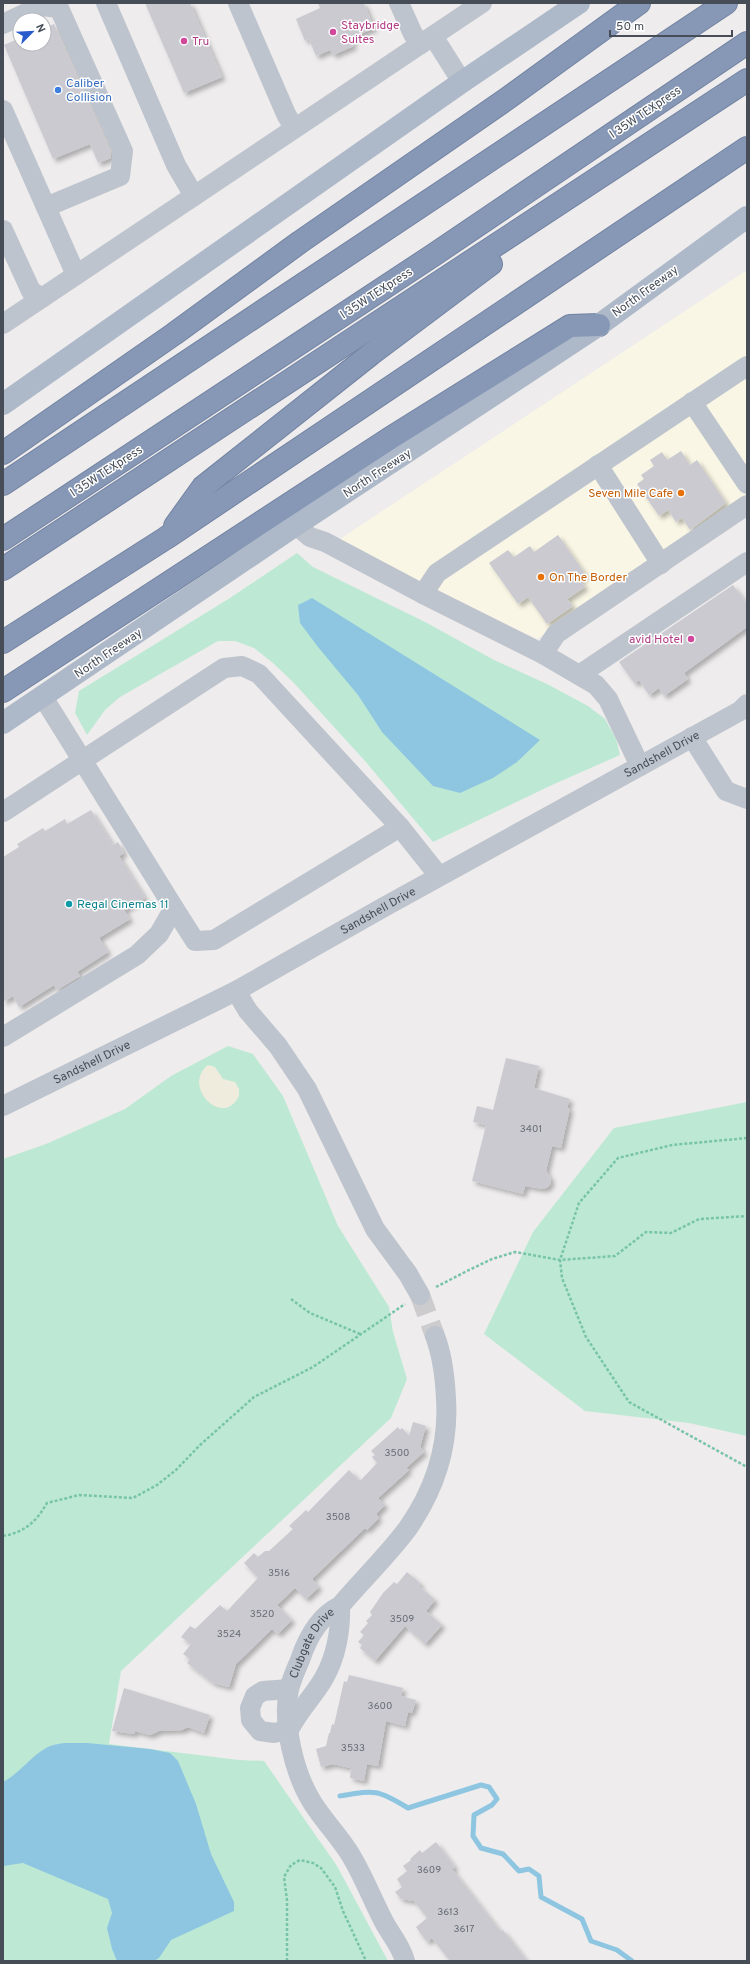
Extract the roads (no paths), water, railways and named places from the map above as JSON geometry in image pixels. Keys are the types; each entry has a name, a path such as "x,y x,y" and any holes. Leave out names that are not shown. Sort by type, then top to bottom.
{"highway":[{"path":"3,452 174,334 300,242 508,98 639,3"},
{"path":"3,484 726,3"},
{"name":"I 35W TEXpress","path":"3,539 432,256 747,43"},
{"name":"I 35W TEXpress","path":"3,570 672,131 747,80"},
{"path":"166,538 203,487 371,354 672,131"},
{"path":"3,642 166,538 747,148"},
{"path":"3,691 392,437 570,326 600,325"}],"main road":[{"path":"3,404 462,82 579,3"},
{"name":"North Freeway","path":"3,723 296,525 600,325 747,217"}],"street":[{"path":"106,3 176,165 194,196"},
{"path":"238,3 286,114 294,128"},
{"path":"399,3 413,34 427,40 462,82"},
{"path":"3,324 482,3"},
{"path":"3,24 41,6 59,8 123,151 120,176 46,207"},
{"path":"3,110 76,275"},
{"path":"3,230 31,291 42,298"},
{"path":"423,594 437,573 747,366"},
{"path":"692,402 747,484"},
{"path":"598,465 661,564"},
{"path":"543,654 556,634 747,505"},
{"path":"296,525 310,537 325,542 423,594 543,654 596,685 608,699 640,766"},
{"path":"579,675 747,562"},
{"path":"3,812 224,668 242,666 259,674 400,826 439,876"},
{"path":"43,697 195,941 214,940 400,826"},
{"name":"Sandshell Drive","path":"3,1106 236,991 439,876 740,711 747,704"},
{"path":"692,737 726,792 747,799"},
{"path":"3,1037 137,955 159,934 174,908"},
{"path":"236,991 248,1011 278,1046 307,1089 375,1229 408,1274 420,1296"},
{"name":"Clubgate Drive","path":"404,1955 392,1937 360,1870 349,1852 312,1802 304,1787 292,1751 287,1711 289,1689 306,1641 330,1611 340,1606 408,1528 422,1504 442,1458 447,1418 444,1370 435,1336"},
{"path":"289,1689 263,1692 255,1696 250,1708 251,1720 260,1731 274,1733 289,1730 299,1711 310,1699 324,1678 331,1663 336,1646 340,1606"},
{"path":"404,1955 419,1961"}],"water":[{"path":"312,598 540,740 517,762 493,778 460,793 433,786 382,732 358,695 300,623 298,605"},
{"path":"64,1743 87,1743 150,1749 170,1753 178,1761 196,1804 211,1854 234,1902 234,1911 171,1940 159,1958 154,1961 117,1961 112,1949 107,1928 112,1913 108,1899 23,1863 3,1866 3,1782 9,1779 46,1748 52,1745"}],"waterway":[{"path":"340,1796 369,1792 382,1794 408,1808 481,1785 489,1787 497,1799 492,1805 474,1815 473,1836 481,1848 503,1854 519,1871 529,1869 539,1876 541,1897 582,1919 591,1941 617,1950 632,1961"}],"tunnel":[{"path":"420,1295 435,1336"}],"place":[{"name":"Staybridge Suites","path":"333,32"},
{"name":"Tru","path":"184,41"},
{"name":"Caliber Collision","path":"58,90"},
{"name":"Seven Mile Cafe","path":"681,493"},
{"name":"On The Border","path":"541,577"},
{"name":"avid Hotel","path":"691,639"},
{"name":"Regal Cinemas 11","path":"69,904"}]}
